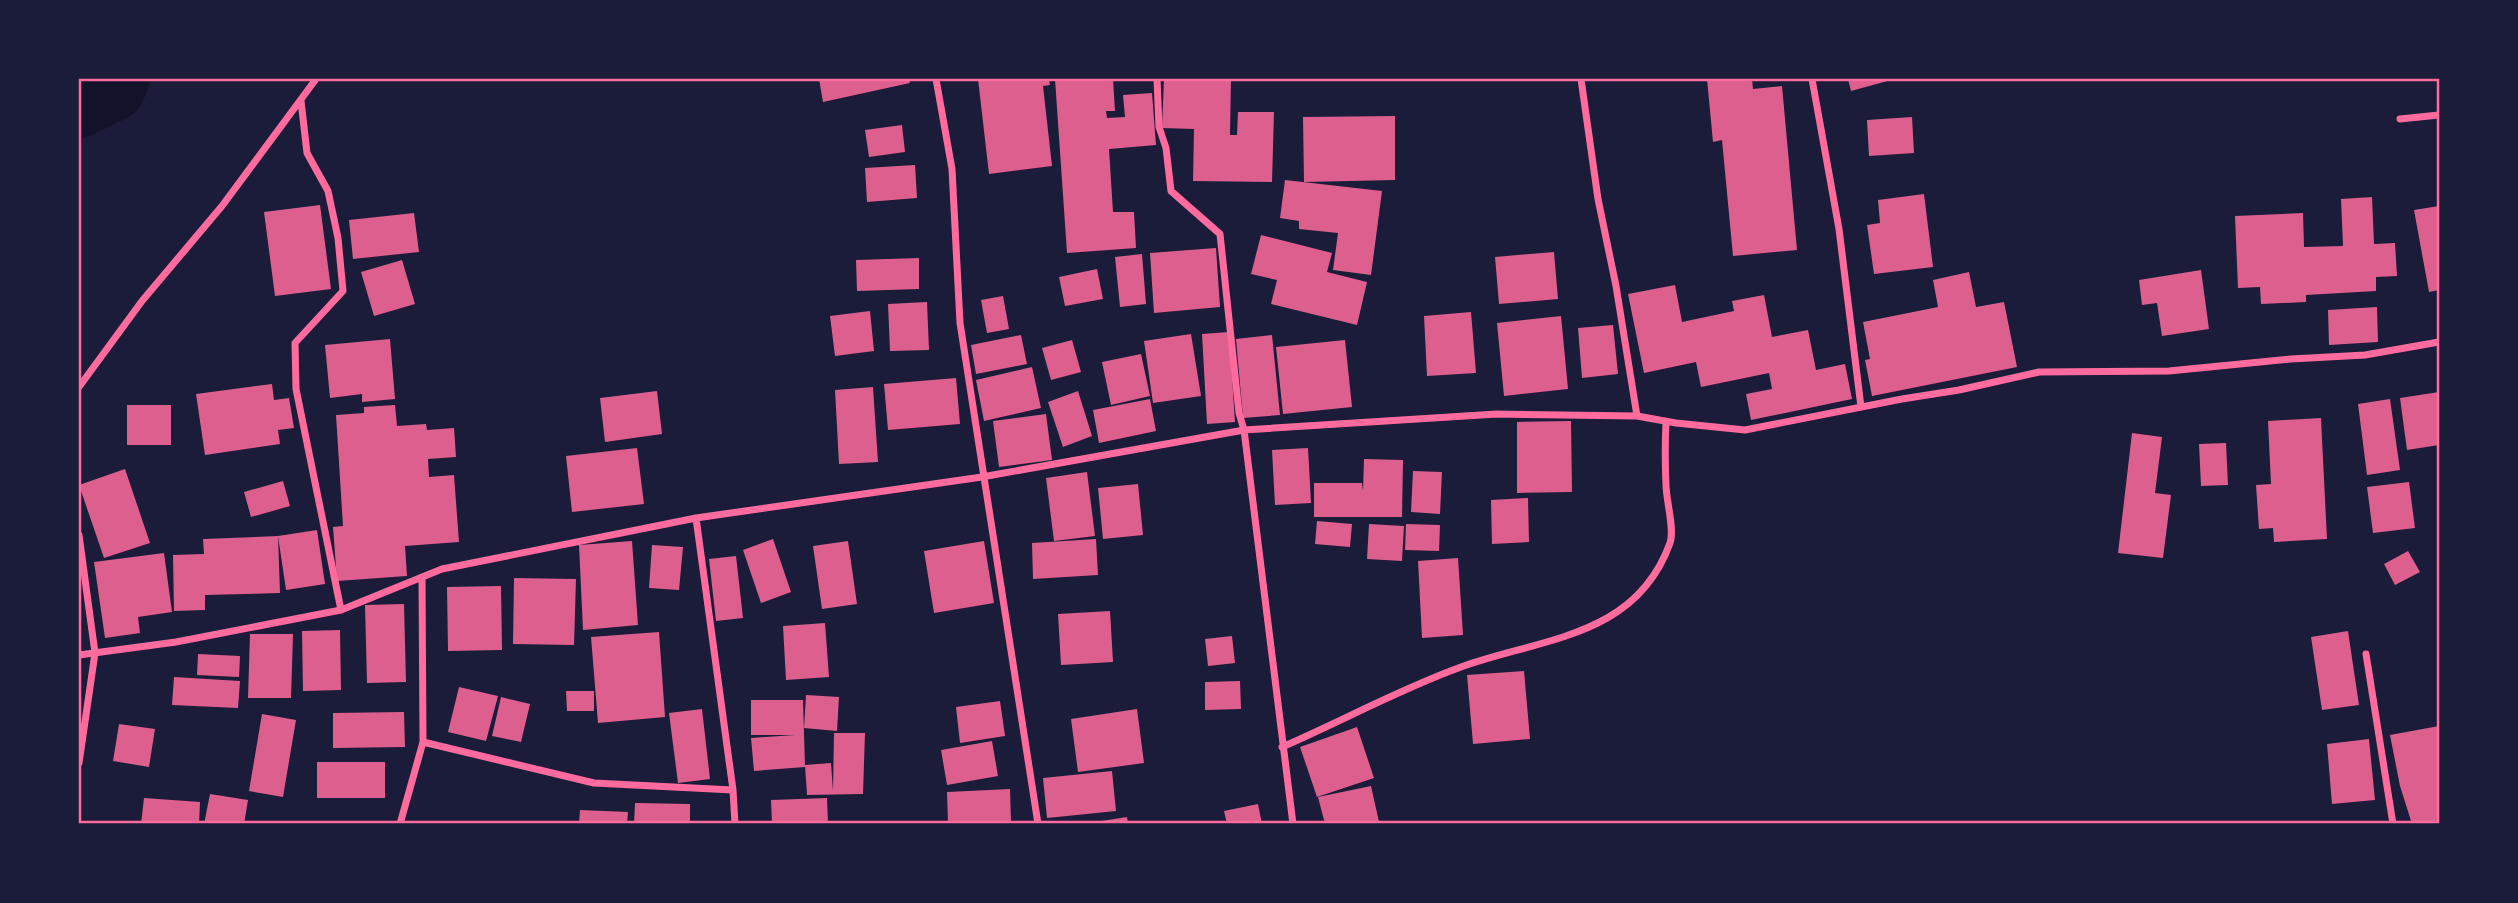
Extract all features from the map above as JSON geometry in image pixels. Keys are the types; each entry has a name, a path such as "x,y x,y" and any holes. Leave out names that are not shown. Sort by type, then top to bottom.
{"street":[{"path":"79,387 142,301 222,206 316,79"},
{"path":"936,79 952,169 960,323 1038,824"},
{"path":"1157,79 1159,127 1166,148 1171,191 1220,234 1239,413 1244,430 1293,824"},
{"path":"1581,79 1598,199 1616,286 1637,415"},
{"path":"1812,79 1839,229 1861,407"},
{"path":"301,101 307,153 328,191 338,238 344,291 295,343 296,389 341,610"},
{"path":"2400,119 2439,115"},
{"path":"79,655 176,642 341,610 442,569 696,518 982,477 1244,430 1497,414 1637,415 1666,422 1745,430 1959,390 2039,372 2169,371 2365,355 2439,342"},
{"path":"1282,747 1463,666 1560,640 1625,608 1645,588 1672,540 1666,487 1666,422"},
{"path":"696,518 733,790 734,824"},
{"path":"79,535 95,653 79,763"},
{"path":"400,824 423,742 422,577"},
{"path":"2367,654 2393,824"},
{"path":"423,742 594,783 733,790"}],"building":[{"path":"819,79 909,79 910,83 823,102"},
{"path":"978,79 1049,79 1050,85 1043,86 1052,166 989,174"},
{"path":"1055,79 1113,79 1115,111 1106,111 1107,118 1125,117 1123,95 1152,93 1156,145 1109,149 1113,212 1134,212 1136,248 1067,253"},
{"path":"1164,79 1231,79 1230,135 1237,135 1238,112 1274,112 1272,182 1193,181 1194,129 1162,128"},
{"path":"1707,79 1752,79 1753,89 1782,86 1797,250 1733,256 1722,140 1713,142"},
{"path":"1848,79 1891,79 1891,80 1851,91"},
{"path":"1395,116 1395,180 1304,182 1303,117"},
{"path":"1912,117 1914,153 1869,156 1867,120"},
{"path":"902,125 905,152 869,157 865,130"},
{"path":"915,165 917,198 867,202 865,168"},
{"path":"1285,180 1382,191 1371,275 1333,270 1338,233 1299,229 1299,221 1280,218"},
{"path":"1924,194 1933,267 1874,274 1867,225 1880,223 1878,200"},
{"path":"2372,197 2374,244 2395,243 2397,276 2376,277 2376,291 2306,295 2306,302 2261,304 2260,287 2238,288 2235,216 2303,213 2304,247 2343,246 2341,199"},
{"path":"320,205 331,289 275,296 264,212"},
{"path":"2439,206 2439,290 2429,292 2414,210"},
{"path":"414,213 419,252 353,259 349,220"},
{"path":"1261,235 1332,253 1327,272 1367,282 1357,325 1271,304 1277,280 1251,274"},
{"path":"1216,248 1220,307 1154,313 1150,253"},
{"path":"1554,252 1558,299 1499,304 1495,257"},
{"path":"1142,254 1146,304 1120,307 1115,257"},
{"path":"919,258 919,289 857,291 856,260"},
{"path":"402,260 415,304 374,316 361,272"},
{"path":"1097,269 1103,299 1065,306 1059,277"},
{"path":"2201,270 2209,329 2162,336 2157,303 2142,305 2139,280"},
{"path":"1969,272 1976,307 2004,302 2017,367 1872,396 1865,360 1870,359 1863,322 1938,307 1933,280"},
{"path":"1675,285 1682,322 1734,311 1732,301 1764,295 1772,337 1808,330 1816,370 1845,364 1852,399 1751,420 1746,394 1772,389 1769,373 1701,387 1696,362 1644,373 1628,294"},
{"path":"1003,296 1009,329 987,333 981,300"},
{"path":"927,302 929,350 890,351 888,304"},
{"path":"2377,307 2378,342 2329,345 2328,310"},
{"path":"870,311 874,351 835,356 830,316"},
{"path":"1471,312 1476,373 1427,376 1424,316"},
{"path":"1561,316 1568,389 1504,396 1497,323"},
{"path":"1613,325 1618,374 1582,378 1578,328"},
{"path":"1229,332 1235,422 1207,424 1202,334"},
{"path":"1191,334 1201,396 1153,403 1144,341"},
{"path":"1021,335 1027,364 976,374 971,345"},
{"path":"1272,335 1280,415 1243,418 1236,339"},
{"path":"390,339 395,399 362,402 362,394 330,398 325,345"},
{"path":"1072,340 1081,372 1051,380 1042,348"},
{"path":"1345,340 1352,407 1283,414 1276,347"},
{"path":"1141,354 1150,396 1111,405 1102,362"},
{"path":"1032,367 1041,408 984,421 976,380"},
{"path":"956,378 960,424 888,430 884,384"},
{"path":"272,384 274,400 289,398 294,428 278,430 280,444 205,455 196,394"},
{"path":"873,387 878,462 839,464 835,390"},
{"path":"657,391 662,434 605,442 600,398"},
{"path":"1078,391 1092,436 1063,447 1048,402"},
{"path":"2439,392 2439,445 2407,450 2400,398"},
{"path":"1150,399 1156,431 1099,443 1093,410"},
{"path":"2390,399 2400,470 2367,475 2358,404"},
{"path":"127,405 171,405 171,445 127,445"},
{"path":"395,405 397,426 426,424 427,430 454,428 456,457 428,459 429,477 454,475 459,542 405,546 407,576 337,581 333,527 343,526 336,415 364,413 364,407"},
{"path":"1046,414 1052,460 999,467 993,421"},
{"path":"2321,418 2327,539 2274,542 2273,528 2259,529 2256,485 2271,484 2268,421"},
{"path":"1571,421 1572,492 1517,493 1517,422"},
{"path":"2132,433 2162,437 2155,493 2171,495 2163,558 2118,553"},
{"path":"2226,443 2228,485 2201,486 2199,444"},
{"path":"637,448 644,504 572,512 566,456"},
{"path":"1308,448 1311,503 1275,505 1272,450"},
{"path":"1364,459 1403,460 1402,517 1314,517 1314,483 1362,483 1363,491"},
{"path":"125,469 150,543 104,558 79,485"},
{"path":"1413,471 1442,472 1440,514 1411,512"},
{"path":"1087,472 1095,536 1054,541 1046,478"},
{"path":"283,481 290,506 251,517 244,492"},
{"path":"2409,482 2415,528 2373,533 2367,487"},
{"path":"1138,484 1143,535 1103,539 1098,488"},
{"path":"1528,498 1529,542 1492,544 1491,500"},
{"path":"1317,521 1352,524 1350,547 1315,544"},
{"path":"1369,524 1404,526 1402,561 1367,559"},
{"path":"1406,524 1440,525 1439,551 1405,550"},
{"path":"317,530 325,584 286,590 278,536"},
{"path":"278,536 280,593 205,595 205,610 174,611 173,555 204,554 203,539"},
{"path":"773,539 791,592 761,603 743,550"},
{"path":"1096,539 1098,575 1033,579 1032,543"},
{"path":"632,541 638,625 583,630 579,545"},
{"path":"848,541 857,604 822,609 813,546"},
{"path":"984,541 994,603 934,613 924,551"},
{"path":"652,545 683,547 679,590 649,588"},
{"path":"2408,551 2420,572 2395,585 2384,564"},
{"path":"164,553 172,612 138,617 140,633 105,638 94,562"},
{"path":"736,556 743,618 716,621 709,559"},
{"path":"1458,558 1463,635 1422,638 1418,561"},
{"path":"514,578 576,579 574,645 513,644"},
{"path":"501,586 502,650 448,651 447,587"},
{"path":"404,604 406,682 367,683 365,605"},
{"path":"1110,611 1113,662 1061,665 1058,614"},
{"path":"825,623 829,677 786,680 783,626"},
{"path":"340,630 341,690 303,691 302,631"},
{"path":"2348,631 2359,705 2322,710 2311,637"},
{"path":"659,632 665,717 598,723 591,637"},
{"path":"250,634 293,634 291,698 248,698"},
{"path":"1232,636 1235,663 1208,666 1205,639"},
{"path":"198,654 240,656 239,677 197,675"},
{"path":"1524,671 1530,739 1473,744 1467,675"},
{"path":"174,677 240,681 238,708 172,705"},
{"path":"1240,681 1241,709 1205,710 1205,682"},
{"path":"459,687 498,696 486,741 448,732"},
{"path":"566,691 594,691 594,711 567,711"},
{"path":"806,695 839,697 837,731 804,728"},
{"path":"501,697 530,704 521,742 492,736"},
{"path":"751,700 803,700 805,767 754,771 751,738 795,735 751,735"},
{"path":"1000,701 1005,736 960,743 956,707"},
{"path":"702,709 710,779 678,783 669,713"},
{"path":"1137,709 1144,763 1078,772 1071,719"},
{"path":"404,712 405,747 333,748 333,713"},
{"path":"262,714 296,720 283,797 249,791"},
{"path":"119,724 155,729 149,767 113,761"},
{"path":"2439,726 2439,824 2412,824 2400,786 2390,735"},
{"path":"1357,727 1374,778 1317,797 1300,747"},
{"path":"834,733 865,733 863,794 807,795 805,765 831,763 833,791"},
{"path":"2369,739 2375,800 2332,804 2327,744"},
{"path":"992,741 998,776 947,785 941,750"},
{"path":"317,762 385,762 385,798 317,798"},
{"path":"1112,771 1116,811 1047,818 1043,778"},
{"path":"1371,786 1379,822 1325,824 1318,797"},
{"path":"1010,789 1011,822 948,824 947,792"},
{"path":"210,794 248,800 244,824 204,824"},
{"path":"144,798 200,802 199,824 141,824"},
{"path":"827,798 828,824 772,824 771,800"},
{"path":"635,803 690,804 690,824 634,824"},
{"path":"1258,804 1262,824 1227,824 1224,811"},
{"path":"580,810 628,812 627,824 579,824"},
{"path":"1127,817 1128,824 1089,824 1089,823"}],"waterway":[{"path":"79,110 116,92 122,79"}]}
